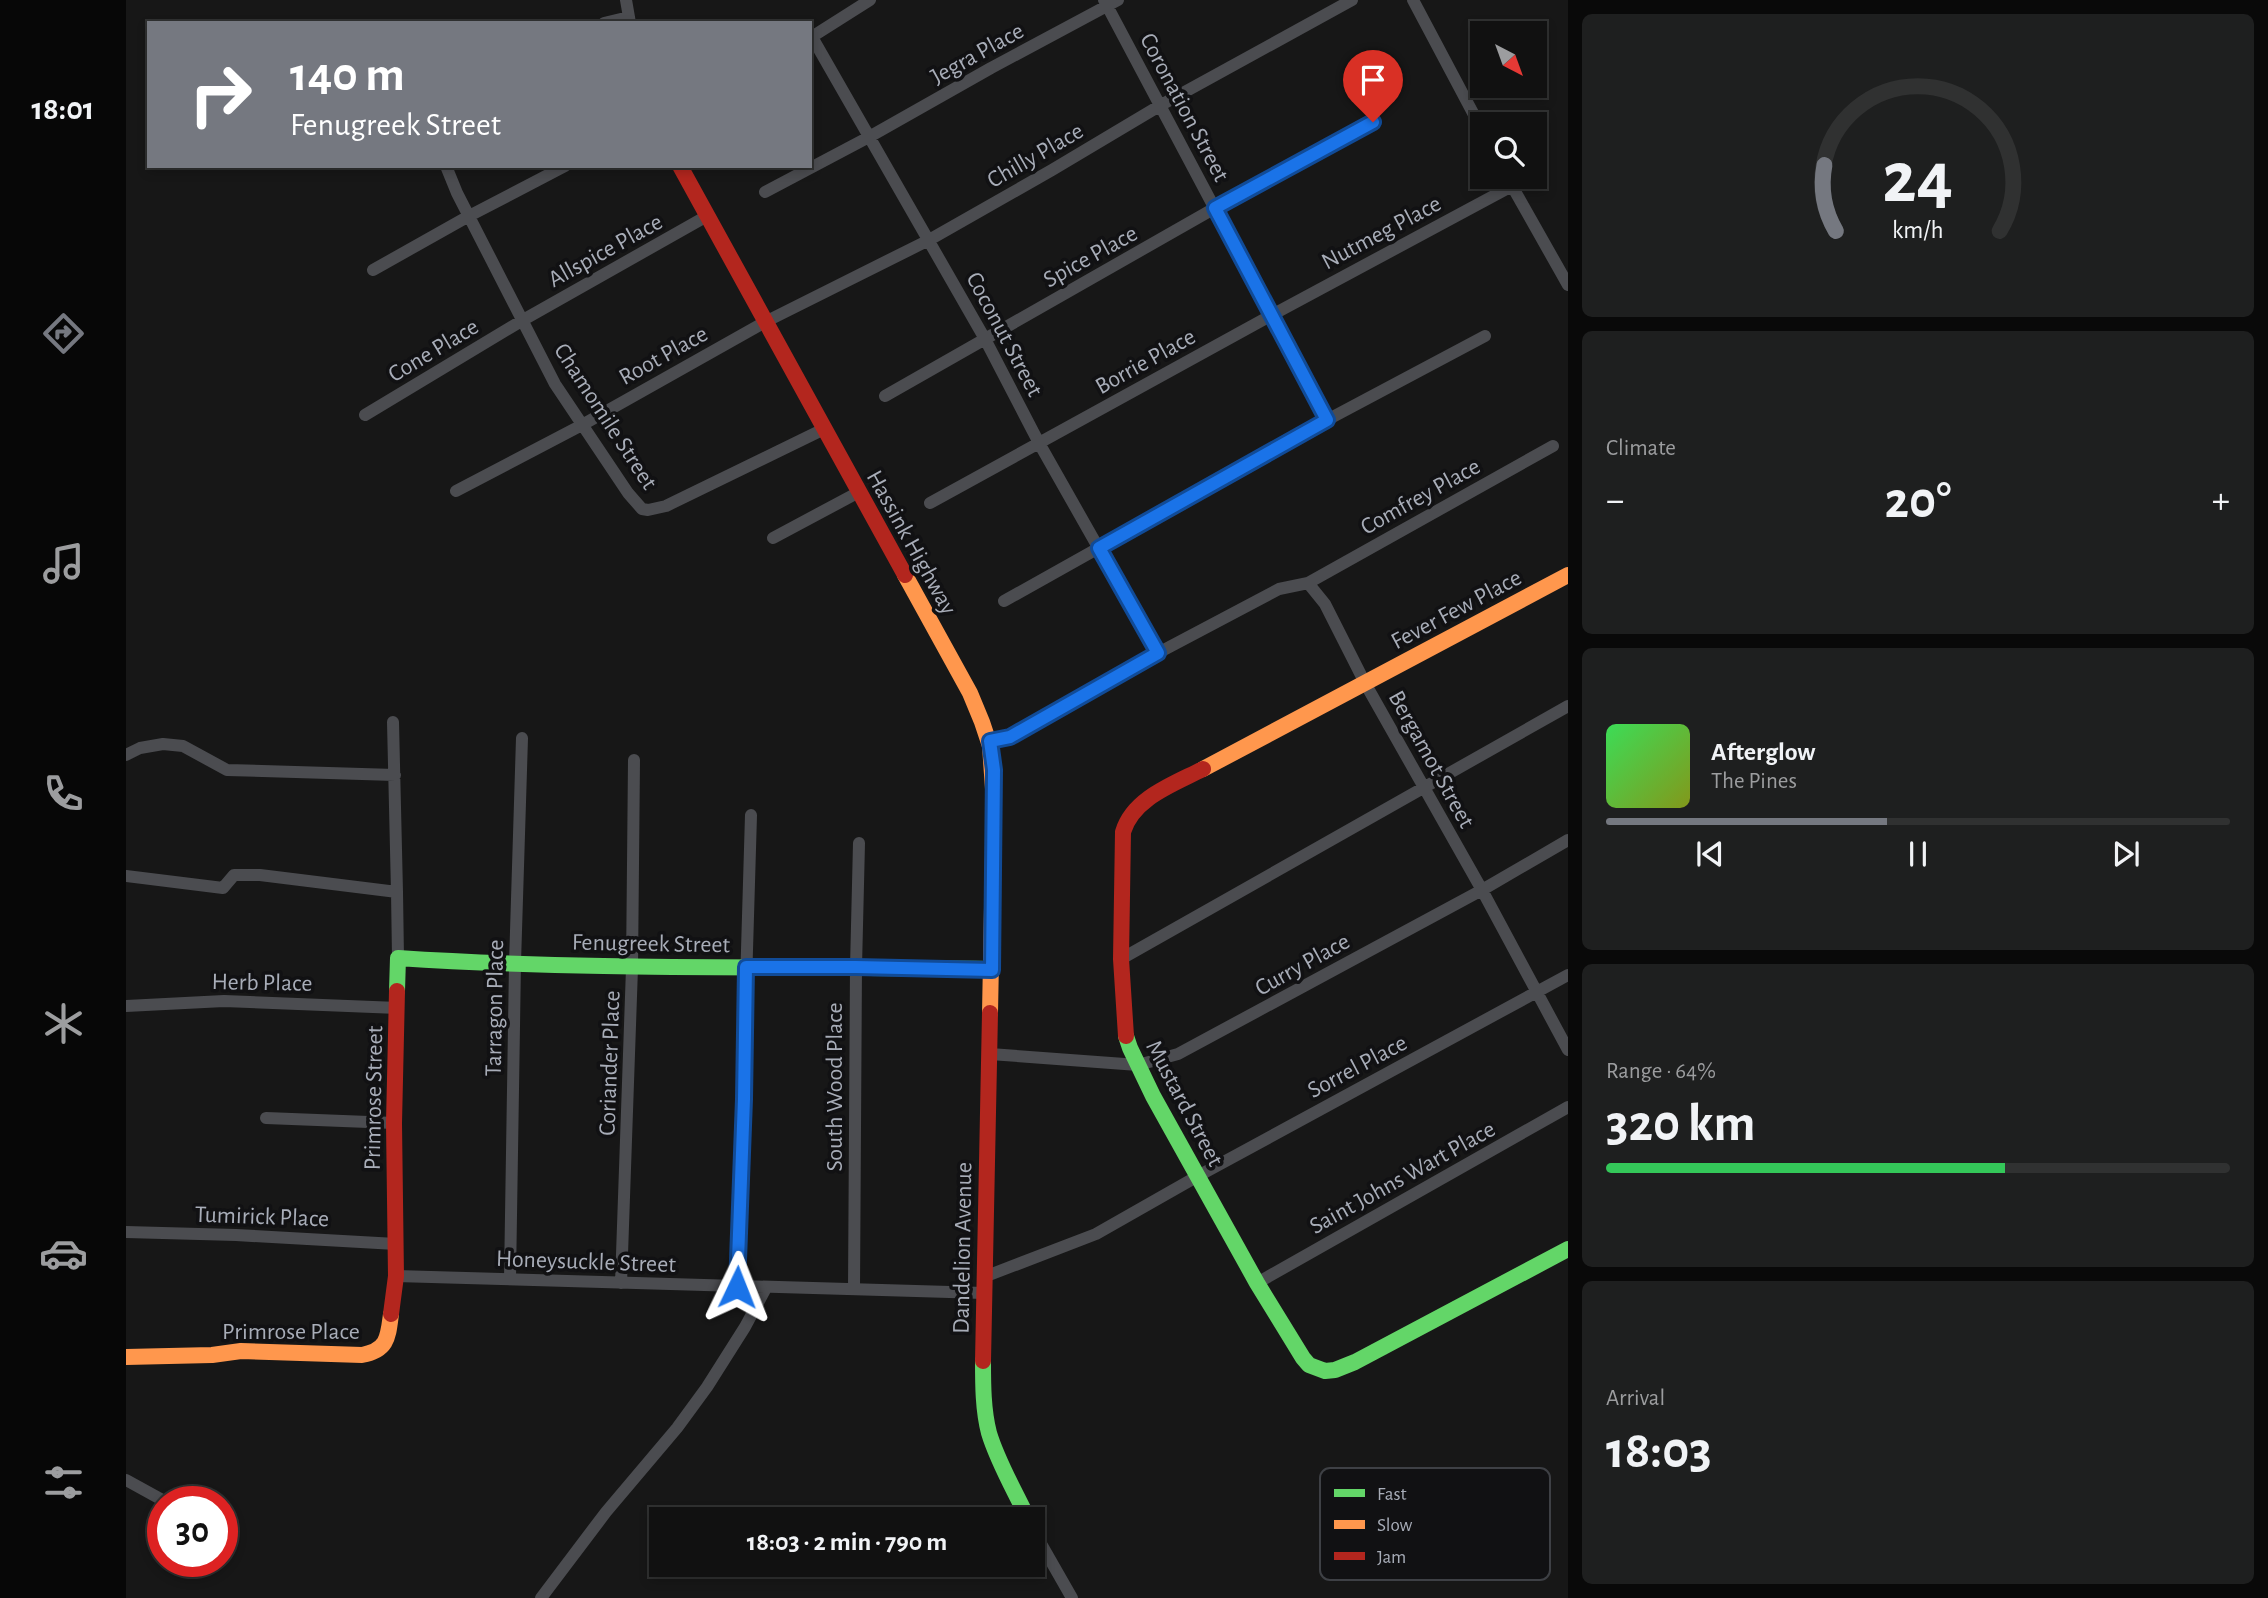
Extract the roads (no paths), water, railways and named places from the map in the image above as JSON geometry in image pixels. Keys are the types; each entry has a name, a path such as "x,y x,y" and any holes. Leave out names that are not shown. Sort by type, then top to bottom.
{"street":[{"path":"626,0 630,20"},
{"path":"812,37 870,0"},
{"name":"Chilly Place","path":"765,322 929,240 1352,0"},
{"path":"1413,0 1472,112"},
{"name":"Coronation Street","path":"1109,2 1270,316 1327,420"},
{"name":"Jegra Place","path":"812,167 1109,2"},
{"name":"Coconut Street","path":"812,40 985,339 1039,443 1158,653"},
{"name":"Spice Place","path":"885,396 1215,208 1373,122"},
{"name":"Chamomile Street","path":"447,168 555,384 642,509 666,506 824,429"},
{"path":"373,270 561,168"},
{"name":"Hassink Highway","path":"681,168 970,693 990,741 994,770 992,970"},
{"name":"Jegra Place","path":"765,192 810,168"},
{"name":"Nutmeg Place","path":"1270,316 1496,189"},
{"path":"1514,189 1568,285"},
{"name":"Allspice Place","path":"523,320 707,216"},
{"name":"Borrie Place","path":"930,503 1270,316"},
{"name":"Cone Place","path":"365,415 523,320"},
{"name":"Root Place","path":"456,491 582,425 765,322"},
{"path":"1004,601 1485,335"},
{"name":"Comfrey Place","path":"1308,583 1553,446"},
{"path":"773,538 859,492"},
{"name":"Fever Few Place","path":"1365,683 1568,575"},
{"path":"990,741 1010,737 1158,653 1279,589 1308,583"},
{"name":"Bergamot Street","path":"1308,583 1325,604 1365,683 1482,890 1568,1050"},
{"name":"Mustard Street","path":"1365,683 1163,790 1134,809 1123,827 1122,835 1121,959 1125,1031 1153,1096 1257,1283 1309,1365 1325,1371 1335,1370 1391,1344 1568,1249"},
{"path":"1121,959 1568,706"},
{"path":"393,722 398,958"},
{"name":"Tarragon Place","path":"510,1279 522,738"},
{"path":"126,755 140,748 163,744 183,746 227,770 395,775"},
{"name":"Coriander Place","path":"621,1283 632,968 634,761"},
{"path":"737,1287 751,815"},
{"name":"Curry Place","path":"1138,1065 1157,1061 1195,1045 1482,890 1568,840"},
{"name":"South Wood Place","path":"854,1289 859,843"},
{"path":"126,876 223,888 234,875 260,875 397,891"},
{"name":"Fenugreek Street","path":"398,958 632,968 856,967 992,970"},
{"name":"Primrose Street","path":"396,1276 394,1123 398,958"},
{"name":"Dandelion Avenue","path":"992,970 984,1285 985,1410 989,1433 1022,1507"},
{"name":"Sorrel Place","path":"984,1285 1031,1261 1096,1234 1568,975"},
{"name":"Herb Place","path":"126,1006 224,1001 398,1008"},
{"path":"990,1054 1138,1065"},
{"name":"Saint Johns Wart Place","path":"1257,1283 1568,1107"},
{"path":"267,1118 394,1123"},
{"name":"Tumirick Place","path":"126,1232 396,1244"},
{"name":"Honeysuckle Street","path":"396,1276 766,1288 854,1289 984,1285"},
{"name":"Primrose Place","path":"126,1357 212,1355 241,1351 373,1354 380,1350 388,1337 396,1276"},
{"path":"541,1598 707,1387 766,1288"},
{"path":"126,1480 147,1492"},
{"path":"1045,1551 1072,1598"}]}
